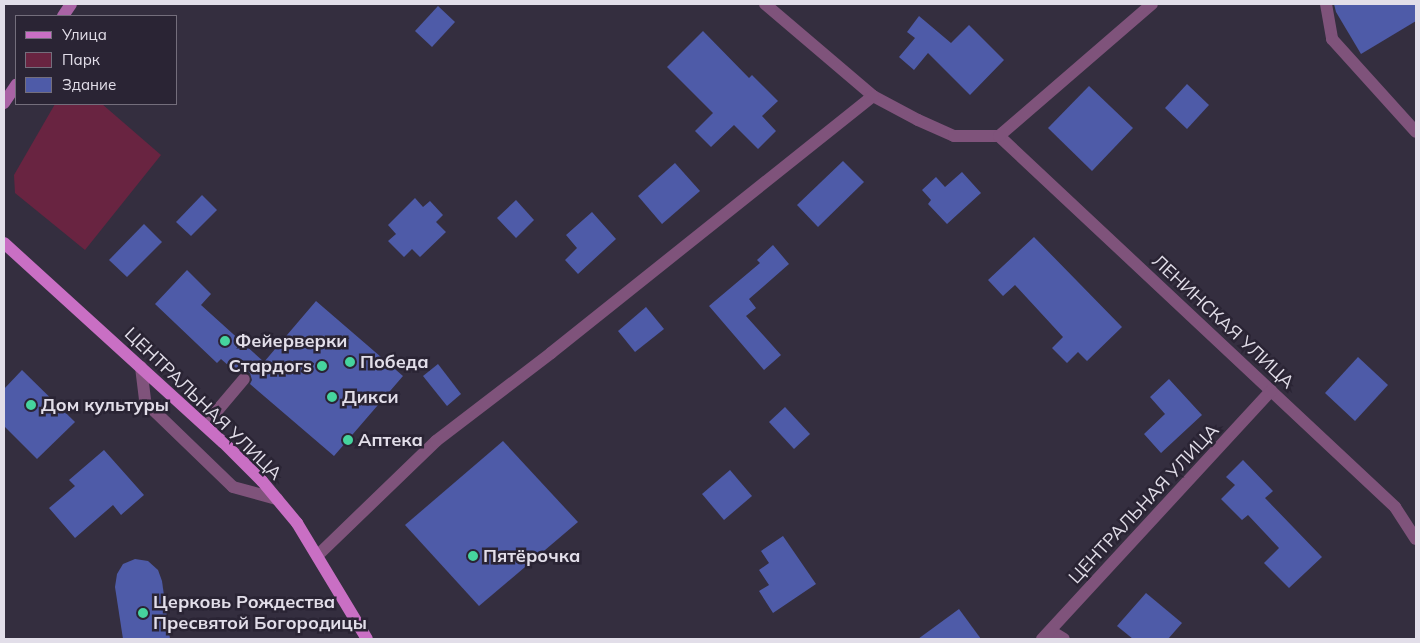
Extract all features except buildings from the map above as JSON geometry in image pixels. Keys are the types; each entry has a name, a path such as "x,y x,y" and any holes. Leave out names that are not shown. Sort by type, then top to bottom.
{"main road":[{"path":"64,15 71,4"},
{"path":"4,103 15,86"},
{"name":"ЦЕНТРАЛЬНАЯ УЛИЦА","path":"4,243 205,425 262,481 297,523 367,639"}],"street":[{"path":"765,4 873,96 918,120 954,136 999,136 1152,4"},
{"path":"1326,4 1332,39 1416,132"},
{"path":"318,555 436,441 551,353 873,96"},
{"name":"ЛЕНИНСКАЯ УЛИЦА","path":"999,136 1395,507 1416,539"},
{"path":"140,367 145,402 233,488 276,499"},
{"path":"205,425 244,378"},
{"name":"ЦЕНТРАЛЬНАЯ УЛИЦА","path":"1046,635 1271,391"},
{"path":"1046,635 1064,639"}],"green space":[{"path":"54,105 103,105 161,155 85,250 15,193 14,175"}],"place":[{"name":"Фейерверки","path":"225,341"},
{"name":"Победа","path":"350,362"},
{"name":"Стардогs","path":"322,366"},
{"name":"Дикси","path":"332,397"},
{"name":"Дом культуры","path":"31,405"},
{"name":"Аптека","path":"348,440"},
{"name":"Пятёрочка","path":"473,556"},
{"name":"Церковь Рождества Пресвятой Богородицы","path":"143,613"}]}
